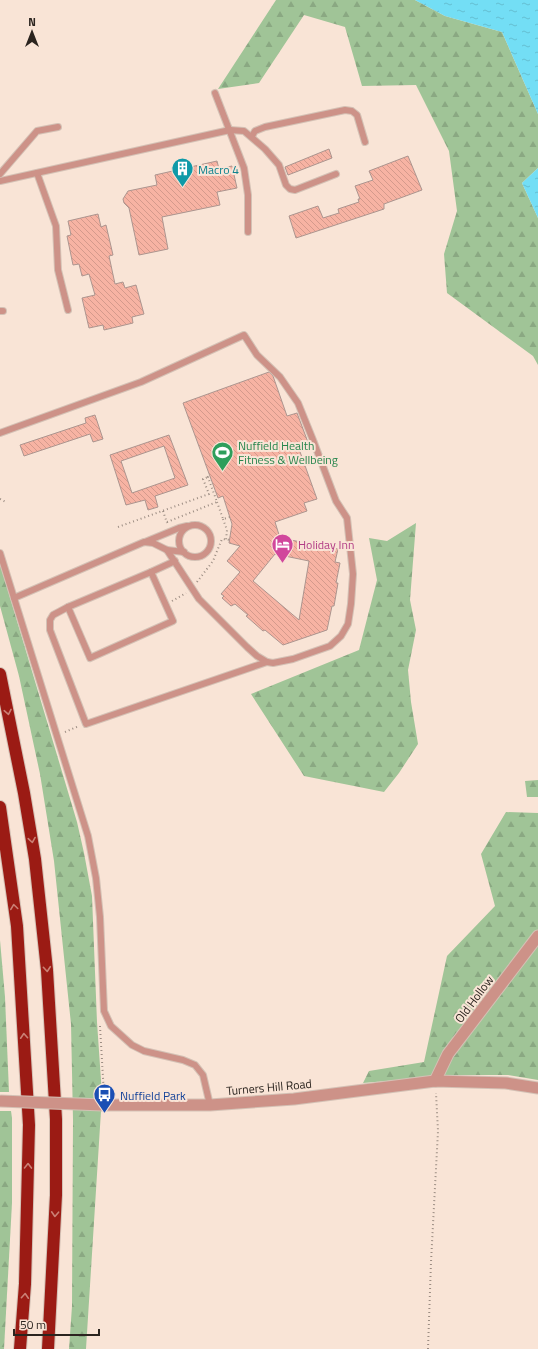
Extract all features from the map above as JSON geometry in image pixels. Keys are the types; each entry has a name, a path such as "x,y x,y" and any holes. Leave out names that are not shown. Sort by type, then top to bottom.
{"highway":[{"path":"0,674 24,794 35,859 47,970 56,1119 56,1195 48,1349"},
{"path":"0,807 17,926 29,1125 25,1284 20,1349"}],"street":[{"name":"Old Hollow","path":"435,1081 448,1054 538,936"},
{"name":"Turners Hill Road","path":"0,1101 103,1105 210,1105 294,1099 435,1081 506,1083 538,1088"}],"lane":[{"path":"215,93 244,168 248,195 248,232"},
{"path":"252,136 255,131 265,126 346,110 352,111 357,115 366,142"},
{"path":"0,174 37,131 58,127"},
{"path":"0,181 230,130 244,131 252,136 279,165 286,185 290,189 295,190 336,174"},
{"path":"37,173 56,226 58,270 68,310"},
{"path":"0,433 141,382 244,335 257,356 280,377 298,403 314,440 336,501 347,518 353,574 348,624 341,636 330,646 293,660 273,663 267,662 247,647 199,599 167,550"},
{"path":"14,598 144,542 170,531 194,525 204,528 208,532 210,542 203,554 193,556 184,552 167,550 144,542"},
{"path":"184,552 181,548 179,537 181,532 189,526"},
{"path":"0,553 88,836 96,878 100,917 104,1011 111,1026 132,1045 144,1051 184,1060 195,1065 203,1074 210,1105"},
{"path":"175,561 68,607 53,615 50,620 50,630 86,724 267,662"},
{"path":"68,607 90,658 173,621 151,572"}],"path":[{"path":"118,527 209,494 203,479 209,477 227,530 226,540"},
{"path":"0,499 6,502"},
{"path":"167,522 218,502"},
{"path":"163,511 170,531"},
{"path":"223,519 230,517"},
{"path":"165,604 179,598 192,588 213,561 222,539 230,540"},
{"path":"57,735 86,724"},
{"path":"103,1105 100,1021 104,1011"},
{"path":"428,1349 438,1131 435,1081"}],"green space":[{"path":"276,0 415,0 445,16 502,32 538,114 538,168 522,183 538,218 538,365 533,356 447,293 444,254 457,211 449,151 416,85 362,86 345,27 304,15 259,83 218,89"},
{"path":"416,523 410,600 416,630 408,670 411,702 418,744 399,773 384,792 304,776 251,694 359,650 377,580 369,538 387,541"},
{"path":"0,564 77,822 92,896 97,1022 102,1095 86,1349 69,1349 72,1306 73,1120 71,1024 54,861 40,774 19,676 0,606"},
{"path":"538,780 538,797 527,797 525,781"},
{"path":"506,812 538,813 538,1080 508,1075 456,1075 363,1083 369,1071 424,1062 447,956 495,906 481,854"},
{"path":"0,940 5,997 9,1092 0,1092"},
{"path":"0,1111 11,1111 12,1118 12,1203 4,1349 0,1349"}],"water":[{"path":"415,0 538,0 538,114 502,32 445,16"},
{"path":"538,168 538,218 522,183"}],"building":[{"path":"329,149 332,158 288,175 285,167"},
{"path":"408,156 422,190 384,204 384,209 296,238 289,216 318,206 323,218 339,213 338,209 359,202 358,199 360,199 355,186 373,180 369,171"},
{"name":"Macro 4","path":"217,161 219,169 232,166 237,188 217,192 220,205 162,217 168,249 139,255 129,208 124,203 123,199 128,191 157,185 155,175"},
{"path":"98,214 101,227 106,225 113,255 109,256 115,284 123,282 125,288 136,285 144,314 132,317 133,323 104,330 103,325 89,328 82,298 95,295 89,274 82,276 79,264 73,265 67,236 71,235 68,221"},
{"path":"269,372 273,376 287,416 297,413 309,445 299,449 317,499 304,503 307,511 275,522 280,538 338,549 335,562 340,563 336,583 338,583 334,606 332,606 327,630 283,645 265,630 263,631 235,604 231,606 222,598 224,596 221,594 240,572 227,561 240,546 229,543 232,524 223,496 218,498 183,403","holes":["275,554 309,561 299,620 253,581"]},
{"path":"95,415 103,439 93,442 90,434 24,456 20,445 86,423 85,418"},
{"path":"169,435 188,485 155,496 158,507 148,510 145,500 126,505 110,455","holes":["164,446 175,478 132,493 121,461"]}],"place":[{"name":"Macro 4","path":"182,188"},
{"name":"Nuffield Health Fitness & Wellbeing","path":"222,472"},
{"name":"Holiday Inn","path":"283,564"},
{"name":"Nuffield Park","path":"105,1114"}]}
